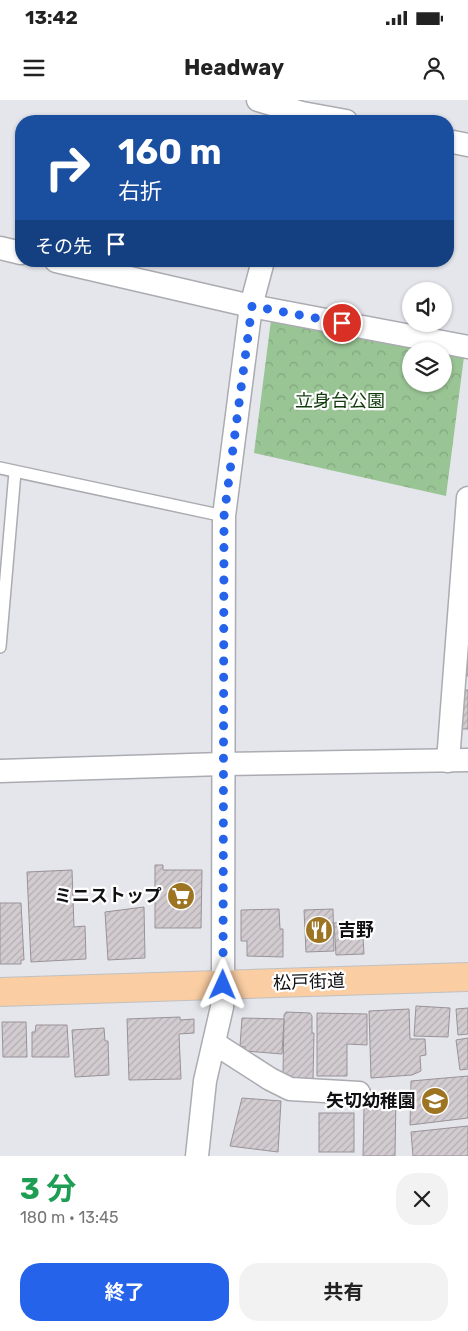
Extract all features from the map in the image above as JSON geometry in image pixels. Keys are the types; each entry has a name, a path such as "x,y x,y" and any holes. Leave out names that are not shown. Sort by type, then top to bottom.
{"main road":[{"name":"松戸街道","path":"0,992 468,977"}],"street":[{"path":"258,100 320,115"},
{"path":"454,142 468,145"},
{"path":"0,248 15,252"},
{"path":"82,267 252,306 468,347"},
{"path":"197,1156 205,1081 222,1007 223,985 224,516 252,306 262,267"},
{"path":"0,771 222,764 458,761 468,498"},
{"path":"214,1043 270,1079 290,1089 359,1093"}],"lane":[{"path":"0,468 224,516"},
{"path":"0,647 15,472"}],"green space":[{"name":"立身台公園","path":"271,320 418,342 402,342 402,392 452,392 452,347 465,349 446,496 254,453"}],"building":[{"path":"468,642 468,676 464,675"},
{"path":"464,690 468,690 468,729 461,729"},
{"path":"155,865 163,865 163,870 202,870 201,928 155,928"},
{"path":"72,870 74,927 85,926 86,959 31,962 27,872"},
{"path":"0,903 21,903 24,960 21,960 21,964 0,964"},
{"path":"144,907 145,958 108,960 105,912"},
{"path":"279,909 280,929 283,929 283,957 247,956 247,941 241,941 241,910"},
{"path":"333,909 334,951 306,952 304,910"},
{"path":"362,921 364,954 336,955 334,923"},
{"path":"416,1006 450,1008 448,1037 414,1036"},
{"path":"468,1008 468,1034 458,1035 456,1009"},
{"path":"409,1009 410,1039 425,1039 426,1055 420,1056 421,1071 412,1075 371,1078 369,1011"},
{"path":"286,1012 310,1013 312,1016 312,1033 314,1033 313,1079 287,1079 287,1074 283,1074 284,1015"},
{"path":"317,1013 367,1014 367,1045 347,1044 347,1076 317,1076"},
{"path":"180,1017 180,1020 194,1019 194,1033 179,1034 181,1079 129,1080 127,1019"},
{"path":"242,1018 284,1019 282,1054 245,1051 245,1047 240,1046"},
{"path":"2,1022 26,1022 27,1057 3,1057"},
{"path":"36,1025 67,1025 69,1057 32,1057 32,1032 35,1032"},
{"path":"104,1028 105,1041 108,1041 109,1075 75,1077 72,1030"},
{"path":"468,1038 468,1069 460,1070 456,1040"},
{"path":"468,1076 468,1118 410,1125 411,1081"},
{"path":"374,1095 396,1096 395,1156 363,1156 364,1108 374,1110"},
{"path":"242,1098 281,1101 278,1152 230,1146"},
{"path":"319,1113 354,1113 354,1152 319,1152"},
{"path":"468,1126 468,1156 413,1156 411,1132"}],"place":[{"name":"ミニストップ","path":"181,896"},
{"name":"吉野","path":"319,930"},
{"name":"矢切幼稚園","path":"435,1101"}],"route":[{"path":"223,985 224,516 252,306 342,323"}]}
